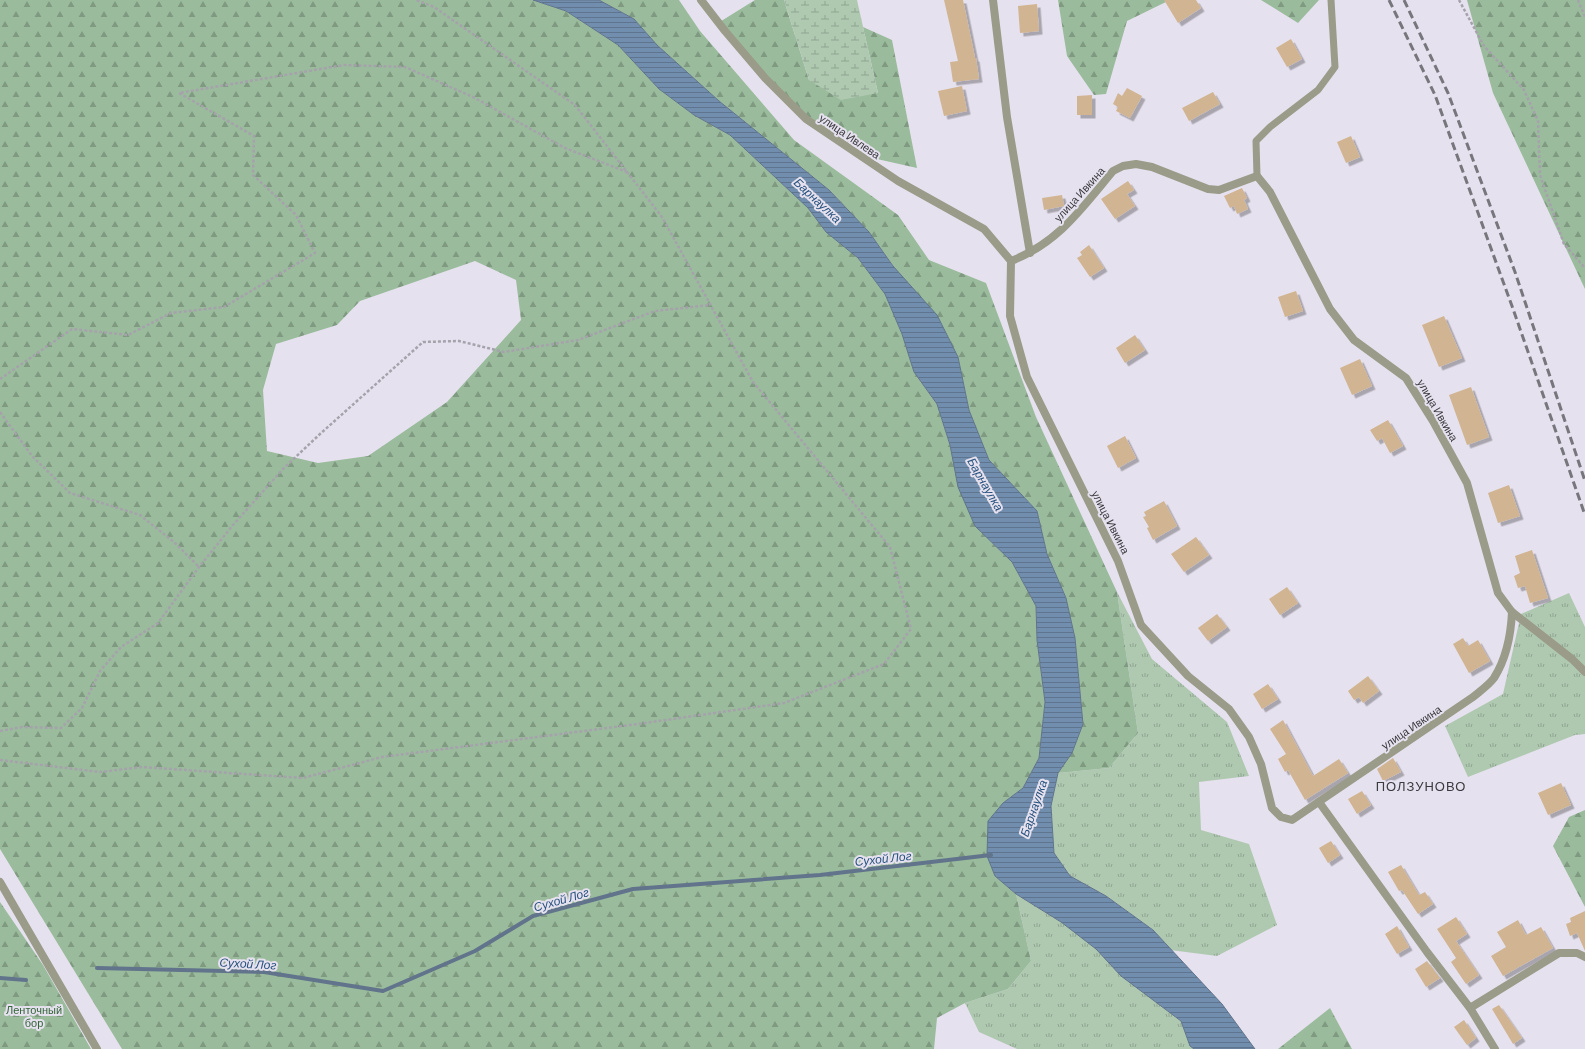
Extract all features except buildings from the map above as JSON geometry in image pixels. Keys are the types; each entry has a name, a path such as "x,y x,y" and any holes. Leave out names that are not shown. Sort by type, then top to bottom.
{"street":[{"name":"улица Ивлева","path":"701,0 765,78 806,119 898,181 984,229 1011,261"},
{"path":"993,0 1007,117 1030,254"},
{"name":"улица Ивкина","path":"1512,612 1512,624 1506,648 1493,679 1473,697 1292,820 1281,817 1272,808 1261,764 1249,737 1229,709 1188,676 1141,625 1118,561 1027,377 1010,316 1011,261 1030,254 1067,226 1114,171 1123,166 1136,164 1152,167 1208,189 1219,190 1257,176 1270,192 1330,309 1354,340 1406,378 1433,421 1467,484 1498,593 1512,612 1572,659 1585,672"},
{"path":"1320,802 1427,952 1470,1008 1495,1049"},
{"path":"0,882 97,1049"},
{"path":"1470,1008 1559,953 1577,953 1585,957"}],"lane":[{"path":"1257,176 1256,141 1270,127 1318,90 1335,67 1331,0"}],"path":[{"path":"0,760 100,772 142,767 303,778 382,757 638,724 784,703 884,664 910,629 890,547 753,382 662,217 575,105 434,7 416,0"},
{"path":"1459,0 1484,46 1524,90 1538,121 1540,176 1564,244 1585,268"},
{"path":"1578,0 1585,17"},
{"path":"0,379 72,329 128,335 171,313 224,307 315,253 296,215 253,175 254,136 179,93 344,65 405,67 473,97 564,148 627,172"},
{"path":"0,731 22,728 61,728 82,708 100,671 121,647 158,623 199,567 233,525 283,469 423,342 459,341 504,352 578,340 655,311 710,305"},
{"path":"0,412 32,456 70,493 140,514 175,543 199,567"}],"green space":[{"path":"0,0 533,0 566,11 618,45 659,89 694,115 730,135 808,208 826,232 858,258 885,294 902,334 914,372 937,404 975,526 1012,562 1036,606 1037,640 1045,702 1039,758 1023,788 1003,803 995,876 1016,894 1031,961 1008,989 965,1003 937,1018 934,1049 122,1049 0,849","holes":["475,261 516,280 521,320 447,402 368,456 318,463 267,451 263,390 276,344 337,325 360,301"]},
{"path":"599,0 679,0 700,31 794,140 898,215 929,260 986,283 1036,417 1117,592 1138,733 1109,768 1058,773 1072,753 1083,724 1075,638 1066,598 1047,554 1037,511 989,460 969,410 958,357 869,232 829,190 719,101 657,45 634,19"},
{"path":"755,0 784,0 809,80 878,93 863,27 892,40 917,168 877,159 797,111 718,23"},
{"path":"784,0 857,0 878,93 841,100 809,80"},
{"path":"1058,0 1170,0 1127,21 1106,94 1094,95 1067,56"},
{"path":"1261,0 1319,0 1298,23"},
{"path":"1467,0 1585,0 1585,289 1493,93"},
{"path":"1117,592 1152,659 1227,722 1249,776 1199,782 1201,830 1249,844 1277,925 1217,956 1170,950 1153,930 1106,896 1070,876 1054,853 1051,806 1058,773 1109,768 1138,733"},
{"path":"1569,593 1585,627 1585,734 1575,735 1468,777 1445,726 1503,694 1521,614"},
{"path":"1585,810 1585,907 1553,846 1569,817"},
{"path":"1016,894 1061,922 1097,949 1121,975 1181,1021 1190,1045 1194,1049 1017,1049 979,1032 965,1003 1008,989 1031,961"},
{"name":"Ленточный бор","path":"0,902 43,965 91,1049 0,1049"},
{"path":"1330,1008 1352,1049 1278,1049"}],"water":[{"name":"Барнаулка","path":"533,0 599,0 634,19 657,45 719,101 829,190 869,232 893,266 937,315 958,357 969,410 989,460 1037,511 1047,554 1066,598 1075,638 1083,724 1072,753 1058,773 1051,806 1054,853 1070,876 1106,896 1153,930 1222,1004 1255,1049 1194,1049 1190,1046 1181,1021 1121,976 1096,949 1061,922 1016,894 995,876 987,856 988,821 1003,803 1023,788 1039,758 1045,702 1037,640 1036,606 1012,562 975,526 958,487 950,445 937,404 914,372 902,334 885,294 858,258 826,232 808,208 730,135 694,115 659,89 618,45 566,11"}],"waterway":[{"name":"Сухой Лог","path":"97,968 264,972 383,991 475,951 533,916 633,889 820,875 991,855"},
{"name":"Сухой Лог","path":"0,978 26,980"}],"railway":[{"path":"1389,0 1435,95 1512,306 1585,515"},
{"path":"1404,0 1448,93 1515,272 1585,481"}],"district":[{"name":"ПОЛЗУНОВО","path":"1421,786"}]}
